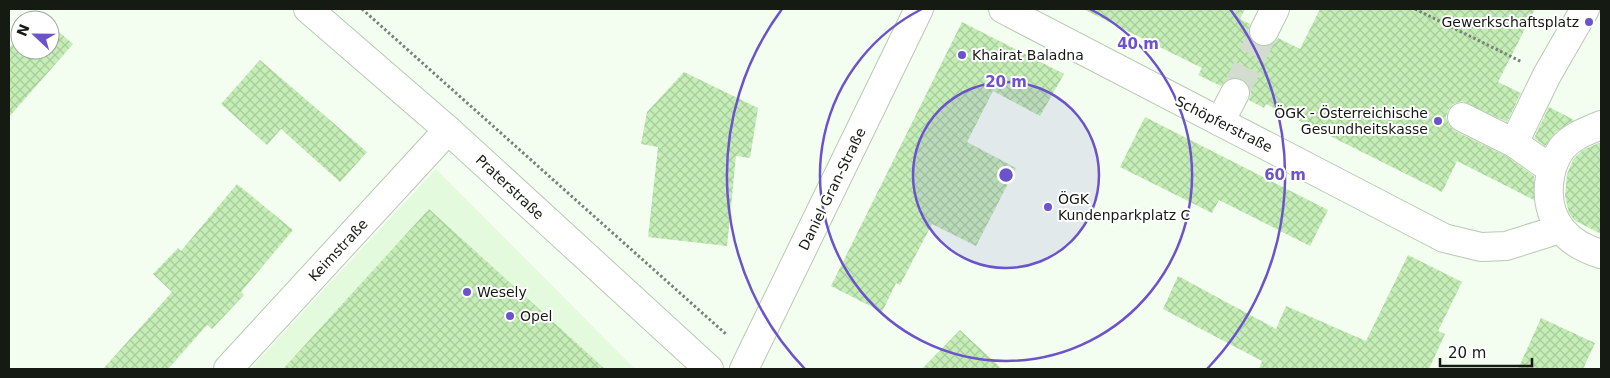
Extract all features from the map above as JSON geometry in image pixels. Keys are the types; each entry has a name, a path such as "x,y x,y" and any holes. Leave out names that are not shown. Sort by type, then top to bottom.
{"street":[{"name":"Praterstraße","path":"308,9 448,130 709,369"},
{"name":"Daniel Gran-Straße","path":"747,363 919,9"},
{"name":"Schöpferstraße","path":"1004,9 1444,238 1481,247 1506,246 1560,229"},
{"path":"1514,144 1547,75 1585,9"},
{"path":"1220,122 1234,93"},
{"path":"1462,117 1514,144 1551,169"},
{"path":"1601,125 1580,133 1562,148 1551,169 1548,200 1560,229 1572,241 1587,250 1601,254"},
{"name":"Keimstraße","path":"228,369 448,130"}],"path":[{"path":"362,9 747,363"},
{"path":"1415,9 1547,75"}],"shaded area":[{"path":"436,169 635,369 250,369"}],"building":[{"name":"ÖGK - Österreichische Gesundheitskasse","path":"1083,9 1245,9 1240,19 1250,24 1248,32 1251,39 1257,45 1273,44 1278,38 1300,49 1320,9 1535,9 1498,82 1521,93 1507,122 1462,101 1453,104 1448,110 1446,117 1449,125 1455,131 1506,156 1534,176 1534,200 1457,161 1442,192 1266,104 1264,108 1249,100 1251,93 1248,85 1242,79 1234,77 1227,80 1221,86 1198,75 1202,68"},
{"path":"962,22 1064,74 1040,116 993,91 967,142 1016,168 976,246 932,224 900,285 896,283 882,312 831,286"},
{"path":"60,33 73,44 60,59"},
{"path":"10,47 10,60 59,60 9,117"},
{"path":"260,60 367,152 340,182 281,129 267,145 221,104"},
{"path":"684,72 758,108 750,158 736,156 727,246 648,237 658,147 641,144 647,112"},
{"path":"1549,107 1574,120 1556,132 1545,146 1534,138"},
{"path":"1145,117 1328,210 1310,246 1219,200 1212,213 1120,167"},
{"path":"1601,142 1601,234 1574,220 1569,213 1565,196 1567,174 1574,158 1583,150"},
{"path":"237,184 293,230 241,292 244,295 212,329 207,325 168,369 103,369 172,292 153,274 178,248 181,251"},
{"path":"429,209 605,369 283,369"},
{"path":"1408,255 1462,282 1438,331 1445,334 1429,369 1259,369 1262,361 1163,309 1178,276 1276,329 1286,306 1366,341"},
{"path":"1541,318 1595,343 1583,369 1518,369"},
{"path":"960,330 1002,369 922,369"}],"tunnel":[{"path":"1235,93 1264,31"}],"place":[{"name":"Gewerkschaftsplatz","path":"1589,22"},
{"name":"Khairat Baladna","path":"962,55"},
{"name":"ÖGK - Österreichische Gesundheitskasse","path":"1438,121"},
{"name":"ÖGK Kundenparkplatz C","path":"1048,207"},
{"name":"Wesely","path":"467,292"},
{"name":"Opel","path":"510,316"}]}
